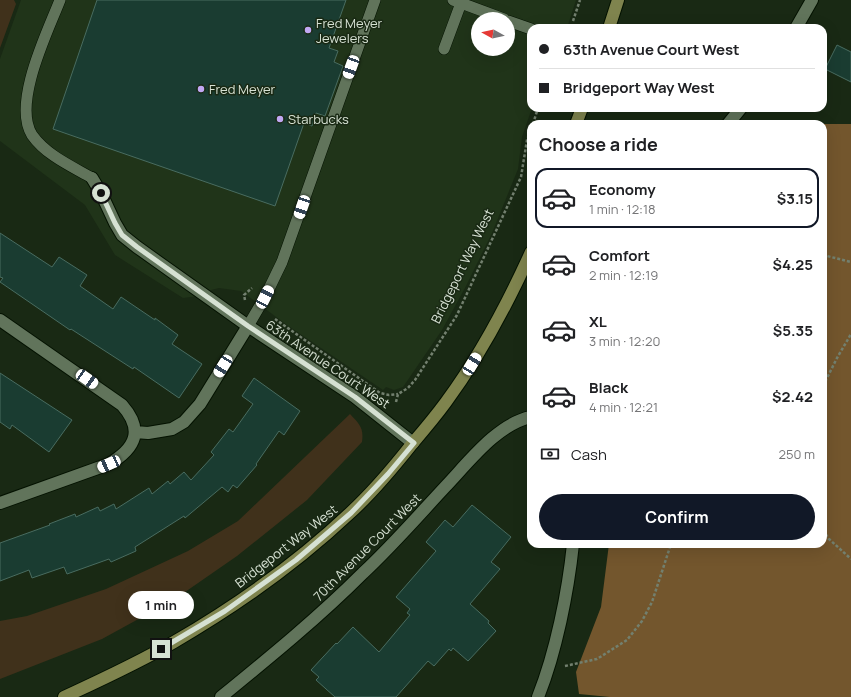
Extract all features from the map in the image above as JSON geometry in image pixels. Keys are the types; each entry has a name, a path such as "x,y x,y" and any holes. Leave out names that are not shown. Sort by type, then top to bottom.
{"main road":[{"path":"610,24 618,0"},
{"name":"Bridgeport Way West","path":"64,697 111,675 172,643 225,611 296,560 351,513 388,474 446,403 472,364 495,325 527,260"}],"street":[{"path":"798,24 812,0"},
{"path":"731,120 738,112"},
{"name":"63th Avenue Court West","path":"92,178 122,235 248,326 355,397 414,443"},
{"path":"0,320 122,405 132,419 135,432 130,446 125,453 109,464 0,502"},
{"path":"135,432 148,433 172,429 184,422 200,404 248,326"},
{"name":"70th Avenue Court West","path":"221,697 320,613 364,573 482,448 505,429 527,419"},
{"path":"538,697 547,670 562,609 571,565 573,548"}],"lane":[{"path":"60,0 30,79 27,98 27,120 32,134 42,146 66,164 92,178"},
{"path":"248,326 265,297 282,262 375,0"},
{"path":"444,49 457,1 486,12"},
{"path":"515,23 527,27"}],"path":[{"path":"573,21 580,0"},
{"name":"Bridgeport Way West","path":"398,394 408,388 415,380 457,315 521,177 527,145"},
{"path":"827,256 851,262"},
{"path":"244,295 244,300"},
{"path":"275,319 380,393 389,395 398,394 396,402"},
{"path":"827,378 851,334"},
{"path":"827,536 851,559"},
{"path":"547,670 596,659 627,640 642,621 652,602 670,548"}],"shaded area":[{"path":"0,0 14,0 16,4 0,48"},
{"path":"21,0 576,0 568,24 527,24 527,112 531,112 522,137 518,169 492,233 466,286 442,330 403,387 394,390 386,387 383,390 287,325 241,291 219,288 198,296 183,298 115,255 85,205 0,141 0,59"},
{"path":"827,124 851,124 851,697 610,697 579,694 576,672 601,607 608,548 827,548"},
{"path":"350,414 361,429 362,442 307,500 237,556 175,599 102,639 0,679 0,621 27,616 106,589 188,551 238,521"}],"building":[{"name":"Fred Meyer","path":"97,0 346,0 329,48 338,51 334,62 343,66 325,116 316,113 312,126 304,123 275,206 53,129"},
{"path":"837,45 851,52 851,82 827,70 827,65"},
{"path":"0,233 52,267 59,257 87,275 80,286 113,309 121,297 155,320 155,318 178,335 172,344 202,364 179,398 134,367 133,369 71,329 70,330 0,282 3,278 0,277"},
{"path":"0,373 72,420 49,452 12,425 10,429 0,422"},
{"path":"254,378 300,411 284,435 279,431 256,464 257,465 237,488 233,485 228,492 222,487 185,518 184,516 135,547 136,551 111,562 109,559 67,574 64,567 32,578 29,570 0,581 0,543 50,525 49,524 75,514 76,517 98,507 100,511 114,504 116,509 149,488 152,494 168,481 170,484 184,472 191,480 214,455 211,452 229,429 233,432 253,404 242,396"},
{"path":"472,505 511,537 491,562 500,569 470,604 489,621 488,623 496,631 468,661 453,648 451,651 449,649 434,666 428,661 396,697 335,697 316,680 319,677 311,670 353,627 379,652 410,615 407,613 410,609 396,597 436,551 426,542 445,520 453,527"}],"place":[{"name":"Fred Meyer Jewelers","path":"308,30"},
{"name":"Fred Meyer","path":"201,89"},
{"name":"Starbucks","path":"280,119"}],"route":[{"path":"101,193 107,208 122,235 137,247 248,326 355,397 414,443 388,474 351,513 296,560 225,611 161,649"}]}
